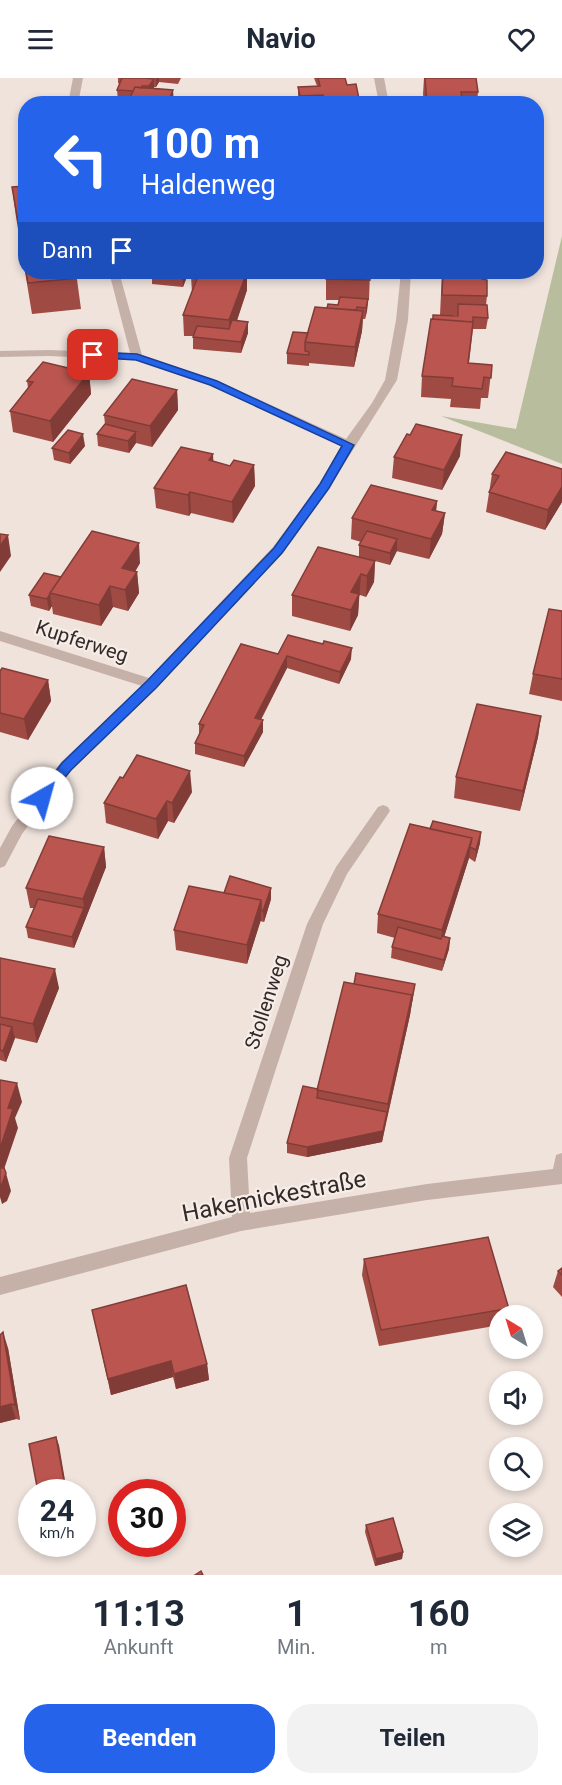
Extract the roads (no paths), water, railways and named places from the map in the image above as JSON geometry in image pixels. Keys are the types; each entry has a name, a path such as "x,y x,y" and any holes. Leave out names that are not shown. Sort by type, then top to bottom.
{"street":[{"path":"75,96 78,78"},
{"path":"380,78 383,96"},
{"path":"116,279 137,357"},
{"path":"0,862 17,830 66,766 152,684 278,550 325,485 348,445 378,404 391,380 402,320 405,279"},
{"path":"0,354 49,352 137,357 214,383 348,445"},
{"name":"Kupferweg","path":"0,636 152,684"},
{"name":"Stollenweg","path":"241,1223 238,1158 315,924 341,871 383,811"},
{"path":"562,1161 562,1176"},
{"name":"Hakemickestraße","path":"0,1286 241,1223 427,1192 562,1176"}]}
